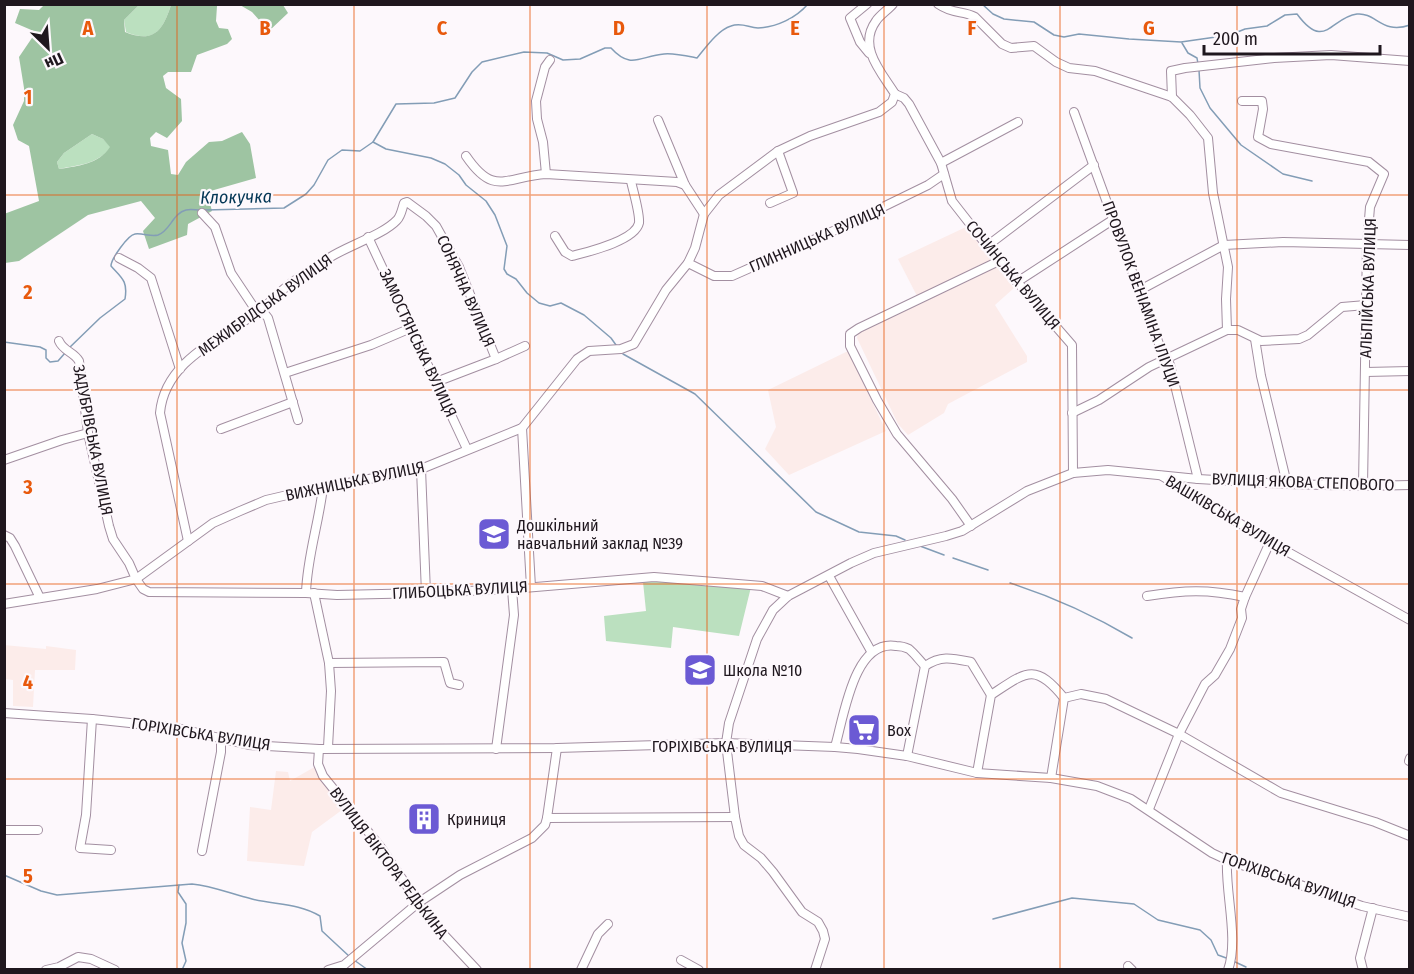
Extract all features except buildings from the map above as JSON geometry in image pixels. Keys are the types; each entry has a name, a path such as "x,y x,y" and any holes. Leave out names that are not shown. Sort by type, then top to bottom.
{"street":[{"path":"531,587 522,428 577,359 589,351 621,349 634,344 666,290 688,263 704,214 719,195 778,152 810,136 879,112 892,102 895,94 872,56 860,42 850,18 867,4"},
{"path":"872,56 869,37 875,22 893,4"},
{"path":"939,4 951,12 970,14 975,17 1002,44 1011,48 1034,46 1056,62 1069,68 1095,71 1172,97 1190,116 1208,138 1213,193 1228,267 1227,330"},
{"path":"1172,97 1171,71 1185,68 1274,58 1331,55 1410,61"},
{"path":"546,174 536,100 545,68 550,60"},
{"name":"СОЧИНСЬКА ВУЛИЦЯ","path":"895,94 904,98 909,104 941,163 952,201 999,261 1072,345 1073,473"},
{"name":"АЛЬПІЙСЬКА ВУЛИЦЯ","path":"1242,101 1262,101 1263,109 1258,137 1271,144 1369,162 1384,174 1370,207 1367,244 1363,486"},
{"name":"ПРОВУЛОК ВЕНІАМІНА ІЛІУЦИ","path":"1074,112 1148,315 1170,365 1198,479"},
{"path":"658,120 686,185 704,214"},
{"path":"941,163 1018,122"},
{"path":"770,203 793,193 778,152"},
{"path":"466,156 478,173 491,181 499,182 546,174 631,181 677,182 686,185"},
{"path":"987,246 1094,165"},
{"name":"ГЛИННИЦЬКА ВУЛИЦЯ","path":"688,263 714,276 732,276 850,224 928,185 944,174"},
{"path":"555,236 566,252 572,256 617,242 634,232 639,221 631,181"},
{"name":"МЕЖИБРІДСЬКА ВУЛИЦЯ","path":"188,541 160,412 161,399 166,387 180,369 210,341 259,311 289,285 330,257 384,229 398,219 404,203 407,202"},
{"name":"СОНЯЧНА ВУЛИЦЯ","path":"407,202 436,226 459,267 496,359"},
{"path":"202,213 215,227 231,273 259,311 268,318 298,420"},
{"path":"1017,282 1114,219"},
{"name":"ЗАМОСТЯНСЬКА ВУЛИЦЯ","path":"368,237 467,449"},
{"path":"1140,290 1224,245 1283,242 1410,244"},
{"path":"119,258 151,278 180,369"},
{"path":"971,526 952,499 897,434 850,346 850,334 859,327 999,261"},
{"path":"1072,413 1099,400 1149,367 1227,330 1238,330 1255,339 1274,341 1299,339 1308,335 1342,307 1366,305"},
{"path":"285,373 371,345 411,328"},
{"path":"1255,339 1261,376 1287,484"},
{"name":"ЗАДУБРІВСЬКА ВУЛИЦЯ","path":"59,340 80,362 88,433 113,539 129,563 136,579"},
{"name":"СОНЯЧНА ВУЛИЦЯ","path":"436,382 525,346"},
{"path":"1366,372 1410,371"},
{"path":"221,429 293,402"},
{"name":"ВИЖНИЦЬКА ВУЛИЦЯ","path":"4,604 97,589 136,579 213,523 240,511 266,501 323,487 421,469 522,428"},
{"path":"4,460 88,433"},
{"path":"421,469 426,593"},
{"name":"ВАШКІВСЬКА ВУЛИЦЯ","path":"812,968 825,939 823,931 818,922 802,912 762,858 744,845 739,836 726,743 729,723 757,639 773,610 788,596 874,553 946,536 971,526 1027,491 1073,473 1108,470 1160,476 1270,542 1410,620"},
{"name":"ВУЛИЦЯ ЯКОВА СТЕПОВОГО","path":"1160,476 1287,484 1410,485"},
{"path":"323,487 321,508 308,564 310,593 328,663 331,691 328,747"},
{"path":"4,535 10,538 15,546 40,598"},
{"path":"1149,809 1179,734 1204,684 1215,675 1230,649 1242,618 1241,609 1245,597 1270,542"},
{"path":"829,576 871,651"},
{"name":"ГЛИБОЦЬКА ВУЛИЦЯ","path":"136,579 143,589 157,593 337,595 512,590 654,577 762,586 788,596"},
{"path":"496,749 514,615 512,590"},
{"path":"1147,596 1214,590 1245,597"},
{"path":"835,747 855,678 861,663 871,651 886,644 907,648 925,666"},
{"path":"907,756 925,666 936,659 950,657 971,662 991,694 977,773"},
{"path":"328,663 444,662 450,683 459,685"},
{"path":"991,694 1022,676 1035,674 1044,677 1064,698"},
{"path":"1064,698 1081,694 1106,699 1179,734 1281,793 1375,822 1410,836"},
{"path":"1051,778 1064,698"},
{"name":"ГОРІХІВСЬКА ВУЛИЦЯ","path":"4,713 177,728 249,745 319,748 496,749 726,743 835,747 907,756 977,773 1051,778 1088,783 1114,791 1149,809 1212,853 1227,860 1373,908 1410,916"},
{"path":"92,719 86,815 80,848 111,850"},
{"path":"202,850 221,752 221,737"},
{"name":"ВУЛИЦЯ ВІКТОРА РЕДЬКИНА","path":"319,748 320,771 382,849 437,928 477,969"},
{"path":"328,969 344,965 418,903 460,875 532,838 545,825 548,818 556,748"},
{"path":"548,818 735,817"},
{"path":"4,830 38,830"},
{"path":"1227,860 1231,942 1229,968 1239,969"},
{"path":"1363,969 1360,958 1373,908"},
{"path":"581,969 598,934 608,924"},
{"path":"46,969 59,967 78,957 91,959 115,969"},
{"path":"681,960 699,969"}],"shaded area":[{"path":"966,227 991,260 917,296 898,259"},
{"path":"995,265 1014,288 995,305 1027,356 1027,362 948,404 944,413 908,435 898,424 857,338 858,333 979,276"},
{"path":"848,351 886,431 789,475 765,449 776,427 768,390"},
{"path":"4,645 46,649 46,646 76,650 75,670 35,670 33,707 13,706 13,680 5,679"},
{"path":"318,765 346,807 312,832 304,866 247,861 250,807 271,810 276,771 288,772 290,781"}],"green space":[{"path":"45,4 139,5 124,20 125,32 143,36 150,35 161,28 171,5 228,5 217,6 216,21 219,28 228,29 232,39 227,44 197,55 191,72 168,72 163,76 166,88 181,99 182,121 167,138 156,132 150,138 151,146 168,150 171,174 178,175 186,162 209,142 222,141 242,132 250,144 256,178 207,192 212,211 188,224 187,235 149,249 143,231 155,218 141,201 88,215 19,261 5,263 4,214 39,201 29,146 18,140 13,125 24,101 19,57 36,32 15,23 20,9 39,10","holes":["92,134 103,139 110,147 100,157 88,163 59,169 57,162 64,153"]},
{"path":"139,5 171,5 161,28 144,36 126,32 124,20"},
{"path":"240,5 283,5 288,13 269,31 252,12"},
{"path":"92,134 103,139 111,147 106,153 81,165 59,169 57,162 64,153"},
{"path":"654,580 751,587 739,636 673,627 671,648 606,641 604,616 646,611 643,582"}],"waterway":[{"name":"Клокучка","path":"205,210 284,208 306,194 314,185 328,160 342,150 360,151 373,142 396,104 434,103 455,98 472,72 482,62 524,52 547,53 563,60 580,59 605,48 611,48 618,55 630,60 668,54 697,58 726,28 739,25 758,28 779,24 808,4"},
{"path":"982,4 993,14 1004,19 1034,22 1054,35 1064,37 1079,34 1181,42 1230,35 1245,29 1267,26 1285,15 1297,14 1307,25 1321,31 1348,16 1357,14 1364,14 1393,27 1410,25"},
{"path":"1182,43 1188,53 1197,58 1198,64"},
{"path":"1199,70 1200,88 1210,108 1241,145 1283,174 1312,181"},
{"path":"373,142 386,149 431,158 445,164 459,175 466,185 486,201 495,215 507,246 504,269 507,274 516,279 539,303 550,306 561,303 584,315 616,345"},
{"name":"Клокучка","path":"68,349 100,318 125,299 125,284 111,266 128,238 135,234 158,235 166,230 182,212 200,210"},
{"name":"Клокучка","path":"4,342 40,347 46,350 46,358 50,362 58,361 65,353"},
{"path":"623,354 695,394 816,512 859,532 896,536 905,540"},
{"path":"920,546 944,555"},
{"path":"953,558 988,570"},
{"path":"1010,583 1073,607 1132,638"},
{"path":"4,875 41,891 57,895 192,884 252,899 295,906 320,916 322,931 350,957"},
{"path":"179,885 178,892 186,904 186,923 182,943 186,961 182,970"},
{"path":"993,919 1072,898 1134,904 1158,920 1200,930 1211,940 1218,955 1229,959"},
{"path":"354,960 368,970"},
{"path":"1233,961 1246,967"}],"place":[{"name":"Дошкільний навчальний заклад №39","path":"494,534"},
{"name":"Школа №10","path":"700,670"},
{"name":"Box","path":"864,730"},
{"name":"Криниця","path":"424,819"}]}
